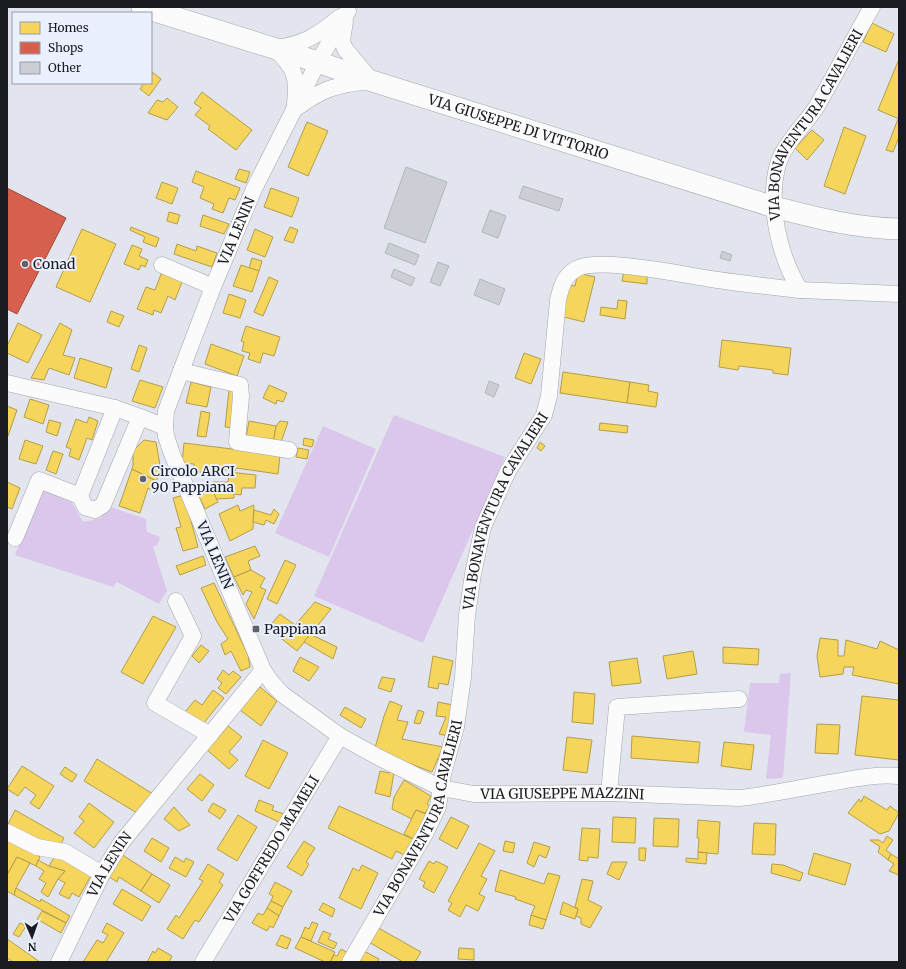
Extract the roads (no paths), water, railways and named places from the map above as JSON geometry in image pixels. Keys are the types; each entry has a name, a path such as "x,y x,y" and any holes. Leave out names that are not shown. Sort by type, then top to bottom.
{"main road":[{"name":"VIA GIUSEPPE DI VITTORIO","path":"142,7 774,207 838,223 875,228 899,229"}],"street":[{"name":"VIA BONAVENTURA CAVALIERI","path":"800,290 791,276 782,254 774,207 778,164 788,146 816,107 872,7"},
{"path":"274,49 308,40 320,33 350,9"},
{"path":"350,9 343,32 342,41 345,49 372,81"},
{"name":"VIA LENIN","path":"59,962 102,874 121,843 263,670 172,454 166,436 166,411 213,287 254,189 318,62 350,9"},
{"name":"VIA LENIN","path":"274,49 292,69 296,78 295,110"},
{"name":"VIA LENIN","path":"295,110 312,97 331,87 372,81"},
{"name":"VIA BONAVENTURA CAVALIERI","path":"350,962 425,834 438,807 443,774 456,727 463,677 467,615 472,574 483,527 508,471 544,415 550,389 558,300 566,277 575,269 586,265 608,264 800,290 899,294"},
{"path":"162,265 213,287"},
{"path":"181,370 240,385 241,396 237,442 289,450"},
{"path":"7,383 115,408 140,416 165,427"},
{"path":"80,496 115,408"},
{"path":"14,538 39,480 80,496 85,507 95,510 103,505 140,416"},
{"path":"176,601 194,636 155,703 210,735"},
{"name":"VIA GIUSEPPE MAZZINI","path":"263,670 282,694 340,736 378,757 441,788 474,794 608,793 739,798 856,778 899,776"},
{"path":"608,793 617,707 739,699"},
{"name":"VIA GOFFREDO MAMELI","path":"203,962 340,736"},
{"path":"7,832 37,847 65,852 102,874"}],"place":[{"name":"Conad","path":"25,264"},
{"name":"Circolo ARCI 90 Pappiana","path":"143,479"},
{"name":"Pappiana","path":"256,629"}]}
